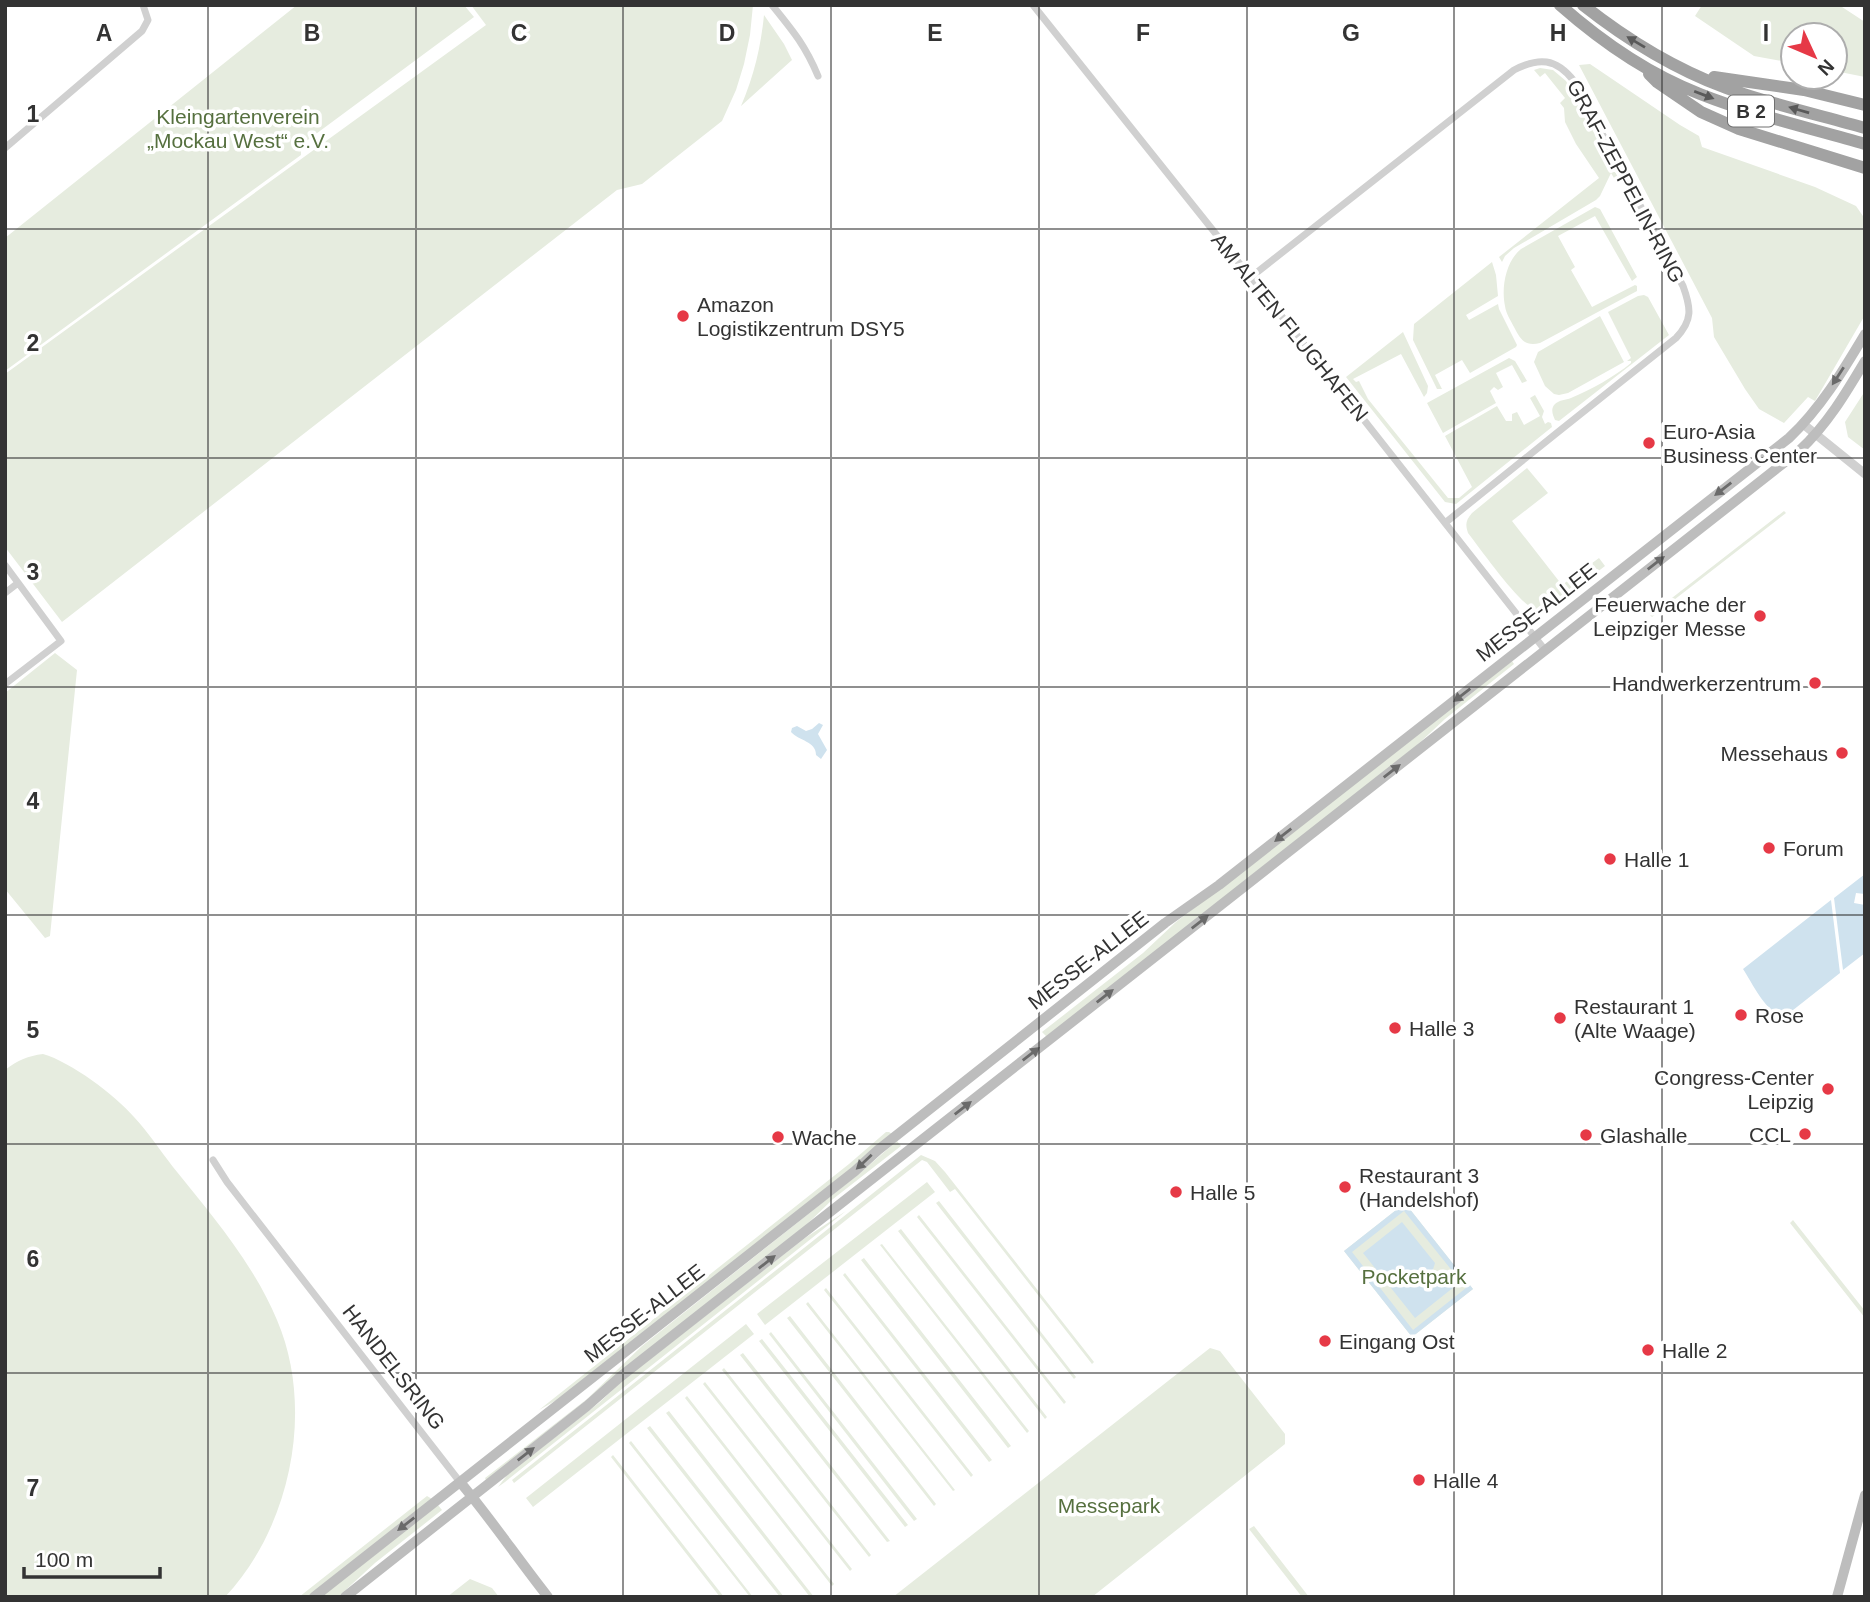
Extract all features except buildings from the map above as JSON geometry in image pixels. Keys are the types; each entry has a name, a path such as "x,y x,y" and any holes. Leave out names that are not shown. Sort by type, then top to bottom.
{"highway":[{"name":"B 2","path":"1560,5 1642,66 1699,94 1865,144"},
{"name":"B 2","path":"1583,5 1625,36 1693,73 1736,91 1865,128"},
{"path":"1642,66 1657,82 1702,112 1739,130 1865,169"},
{"path":"1693,73 1804,90 1865,105"}],"main road":[{"name":"MESSE-ALLEE","path":"314,1597 845,1179 877,1150 1760,461 1803,424 1865,334"},
{"name":"MESSE-ALLEE","path":"345,1597 630,1369 1795,454 1815,435 1837,406 1865,361"},
{"name":"HANDELSRING","path":"460,1482 548,1597"},
{"path":"1837,1597 1865,1496"}],"street":[{"path":"5,148 142,31 148,20 143,5"},
{"path":"772,5 809,53 818,76"},
{"name":"AM ALTEN FLUGHAFEN","path":"1033,5 1545,650"},
{"name":"GRAF-ZEPPELIN-RING","path":"1251,277 1514,70 1539,61 1551,62 1574,80 1683,286 1689,303 1687,322 1676,338 1445,523"},
{"path":"1803,424 1865,474"},
{"path":"5,565 61,641 5,684"},
{"path":"5,593 18,583"},
{"name":"HANDELSRING","path":"213,1160 226,1182 460,1482"}],"green space":[{"name":"Kleingartenverein „Mockau West“ e.V.","path":"297,5 464,5 474,17 301,145 301,155 5,371 5,238"},
{"path":"471,5 753,5 744,64 722,121 642,184 617,190 62,622 5,547 5,374 486,25"},
{"path":"1702,5 1839,5 1865,22 1865,77 1849,74 1849,21 1779,21 1779,60 1754,56 1695,16"},
{"path":"764,15 792,60 741,106 756,61"},
{"path":"1590,64 1699,136 1702,147 1815,187 1856,206 1865,219 1865,315 1815,401 1808,397 1784,423 1759,409 1714,337 1712,318 1579,65"},
{"path":"1534,70 1553,70 1566,81 1620,181 1617,183 1611,173 1596,200 1514,248 1502,262 1499,257 1599,178 1565,122 1564,108 1560,103 1565,98 1545,73 1540,77"},
{"path":"1595,207 1600,209 1637,277 1632,281 1595,216 1558,236 1575,267 1571,270 1592,307 1635,285 1637,291 1540,343 1527,343 1518,335 1507,315 1504,283 1508,267 1521,249"},
{"path":"1492,262 1498,296 1466,315 1469,320 1498,304 1517,345 1470,373 1462,360 1435,375 1442,389 1437,389 1413,340 1414,324"},
{"path":"1644,295 1648,297 1669,335 1559,421 1555,420 1552,410 1557,403 1595,387 1631,363 1627,361 1631,358 1608,312"},
{"path":"1600,316 1624,362 1568,393 1554,394 1545,386 1534,362 1538,352"},
{"path":"1403,332 1428,386 1424,397 1401,354 1353,379 1359,381 1368,399 1448,498 1459,498 1472,487 1445,436 1497,406 1506,421 1512,421 1512,414 1517,412 1524,425 1540,416 1530,398 1535,395 1544,411 1542,417 1545,424 1551,423 1552,427 1456,504 1445,502 1346,377"},
{"path":"1509,358 1515,361 1527,381 1522,383 1512,365 1496,373 1503,387 1498,390 1494,387 1490,391 1496,403 1443,433 1427,403"},
{"path":"1865,391 1865,450 1848,437 1845,422"},
{"path":"1527,468 1548,493 1512,521 1562,585 1599,558 1605,566 1548,610 1532,608 1517,595 1468,533 1467,527 1467,520 1472,513"},
{"path":"1784,511 1786,513 1652,617 1650,615"},
{"path":"55,653 77,670 50,936 45,938 5,889 5,693"},
{"path":"1512,661 1514,664 1445,719 1415,747 1047,1037 1042,1032 1143,953 1176,922"},
{"path":"43,1054 92,1080 126,1108 244,1259 277,1320 288,1355 294,1391 295,1428 290,1466 266,1537 248,1569 225,1597 5,1597 5,1070 23,1059"},
{"path":"886,1132 892,1134 852,1168 562,1397 539,1410 849,1164"},
{"path":"897,1141 901,1146 833,1199 803,1228 486,1480 485,1478 587,1399 642,1346"},
{"path":"921,1155 935,1161 945,1172 1094,1362 1092,1364 955,1189 950,1192 927,1162 922,1160 514,1483 512,1480"},
{"path":"927,1182 935,1192 765,1325 757,1314"},
{"path":"939,1201 1076,1377 1074,1379 936,1203"},
{"name":"Pocketpark","path":"1405,1203 1473,1289 1412,1337 1344,1251"},
{"path":"846,1211 498,1487 508,1474 600,1402 622,1381 805,1238"},
{"path":"919,1215 1066,1402 1064,1404 917,1217"},
{"path":"1793,1220 1865,1311 1865,1318 1790,1223"},
{"path":"901,1229 1047,1417 1045,1419 898,1231"},
{"path":"882,1244 1029,1431 1027,1433 880,1245"},
{"path":"864,1258 1011,1446 1008,1448 861,1260"},
{"path":"845,1273 992,1460 989,1462 843,1275"},
{"path":"826,1288 973,1475 971,1477 824,1290"},
{"path":"808,1302 955,1490 953,1491 806,1304"},
{"path":"790,1316 936,1504 934,1506 787,1318"},
{"path":"746,1324 754,1334 533,1507 526,1498"},
{"path":"771,1332 917,1519 914,1521 769,1334"},
{"path":"762,1339 908,1525 905,1527 759,1341"},
{"name":"Messepark","path":"1210,1348 1220,1351 1285,1434 1285,1444 1092,1597 893,1597"},
{"path":"743,1353 890,1541 887,1542 740,1355"},
{"path":"724,1368 871,1555 869,1557 722,1370"},
{"path":"705,1382 852,1569 850,1571 703,1384"},
{"path":"687,1396 834,1584 832,1586 685,1398"},
{"path":"669,1411 814,1597 810,1597 666,1413"},
{"path":"650,1426 784,1597 780,1597 647,1428"},
{"path":"631,1441 753,1597 750,1597 629,1443"},
{"path":"613,1455 724,1597 720,1597 611,1457"},
{"path":"427,1496 432,1499 307,1597 299,1597"},
{"path":"438,1505 442,1510 375,1563 338,1597 321,1597"},
{"path":"1254,1526 1309,1597 1302,1597 1249,1529"},
{"path":"470,1579 492,1588 499,1597 447,1597"}],"water":[{"path":"819,723 823,725 818,734 827,750 821,759 810,744 791,732 792,728 797,726 806,731"},
{"path":"1865,874 1865,894 1856,893 1854,903 1865,905 1865,953 1843,970 1834,898"},
{"path":"1831,900 1840,973 1783,1018 1765,1003 1743,969"},
{"path":"1405,1203 1473,1289 1412,1337 1344,1251","holes":["1404,1211 1466,1288 1413,1330 1352,1252"]},
{"path":"1402,1222 1435,1263 1430,1280 1432,1288 1436,1287 1443,1273 1454,1287 1415,1318 1363,1253"}],"railway":[{"path":"1861,5 1865,7"}],"place":[{"name":"Amazon Logistikzentrum DSY5","path":"683,316"},
{"name":"Euro-Asia Business Center","path":"1649,443"},
{"name":"Feuerwache der Leipziger Messe","path":"1760,616"},
{"name":"Handwerkerzentrum","path":"1815,683"},
{"name":"Messehaus","path":"1842,753"},
{"name":"Forum","path":"1769,848"},
{"name":"Halle 1","path":"1610,859"},
{"name":"Rose","path":"1741,1015"},
{"name":"Restaurant 1 (Alte Waage)","path":"1560,1018"},
{"name":"Halle 3","path":"1395,1028"},
{"name":"Congress-Center Leipzig","path":"1828,1089"},
{"name":"CCL","path":"1805,1134"},
{"name":"Glashalle","path":"1586,1135"},
{"name":"Wache","path":"778,1137"},
{"name":"Restaurant 3 (Handelshof)","path":"1345,1187"},
{"name":"Halle 5","path":"1176,1192"},
{"name":"Eingang Ost","path":"1325,1341"},
{"name":"Halle 2","path":"1648,1350"},
{"name":"Halle 4","path":"1419,1480"}]}
